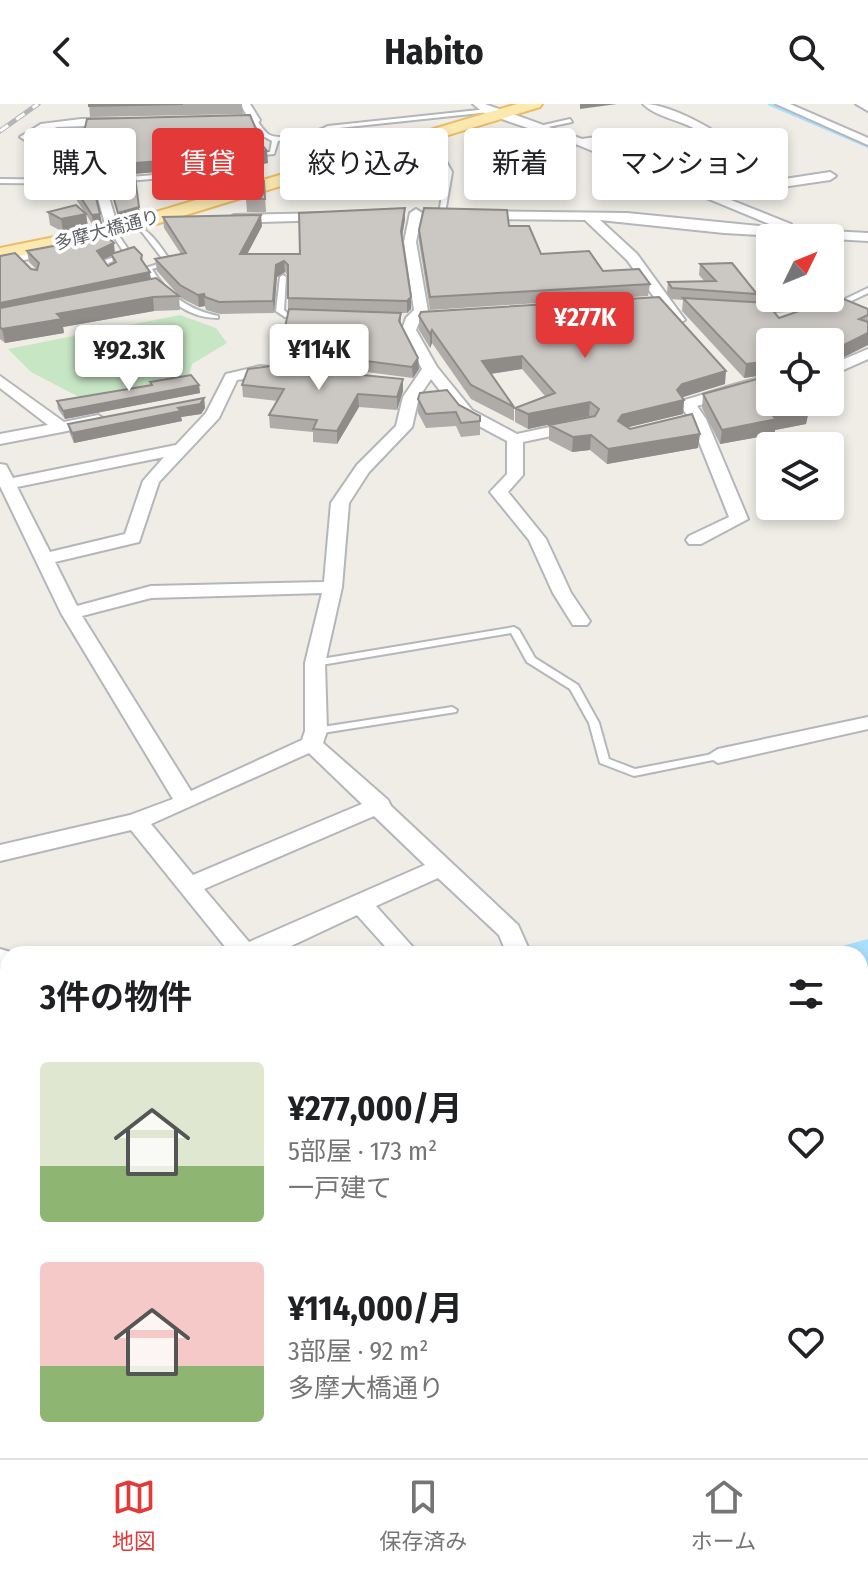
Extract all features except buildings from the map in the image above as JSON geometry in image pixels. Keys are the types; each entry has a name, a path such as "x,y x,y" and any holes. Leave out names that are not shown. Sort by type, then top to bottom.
{"main road":[{"name":"多摩大橋通り","path":"434,128 488,110 534,104"},
{"name":"多摩大橋通り","path":"12,257 143,225 280,179"}],"street":[{"path":"211,122 255,120 245,104"},
{"path":"648,104 702,128"},
{"path":"781,104 868,142"},
{"path":"488,110 592,147"},
{"path":"42,128 55,124 132,121"},
{"path":"582,143 592,141"},
{"path":"788,181 830,176"},
{"path":"104,200 109,226 113,231"},
{"path":"719,200 781,224"},
{"path":"406,318 421,311 410,242 410,212 588,216 756,230"},
{"path":"223,219 336,215"},
{"path":"588,216 632,257 663,304 691,334"},
{"path":"143,225 200,220"},
{"path":"844,236 868,237"},
{"path":"0,260 12,257"},
{"path":"406,318 443,315"},
{"path":"406,318 430,369 466,413 515,439 587,424"},
{"path":"844,364 868,353"},
{"path":"430,369 411,385 404,427 363,469 340,503 333,587 315,663 314,737 441,867 509,931 516,946"},
{"path":"44,559 133,538 151,481 213,415 214,398 231,377 260,371 284,372"},
{"path":"695,540 739,519 691,421 687,404 732,392 734,380 756,381"},
{"path":"0,381 61,427"},
{"path":"0,439 122,416"},
{"path":"515,439 515,475 499,492 537,539 562,593 580,621"},
{"path":"181,449 4,477 71,613 186,802"},
{"path":"71,613 151,592 333,587"},
{"path":"718,756 868,723"},
{"path":"0,853 136,821 186,802 314,737"},
{"path":"189,886 380,805"},
{"path":"136,821 238,946"},
{"path":"269,946 441,867"},
{"path":"360,904 399,946"}],"lane":[{"path":"255,120 265,135 280,139"},
{"path":"538,127 570,121"},
{"path":"136,178 232,170 230,157 272,153 275,140"},
{"path":"0,181 24,181"},
{"path":"442,213 444,200"},
{"path":"143,225 169,263 148,268 159,286 184,307 203,316 216,317"},
{"path":"111,272 104,262 129,255 113,231"},
{"path":"283,277 280,311 285,315 314,316"},
{"path":"144,289 159,286"},
{"path":"751,311 845,302 868,290"},
{"path":"315,663 514,630 531,660 574,687 594,723 604,761 634,773 718,756"},
{"path":"314,737 452,710"}],"green space":[{"path":"180,315 216,328 227,343 192,364 188,380 83,399 31,372 8,349"}],"waterway":[{"path":"770,104 868,146"}],"railway":[{"path":"0,131 38,104"}]}
